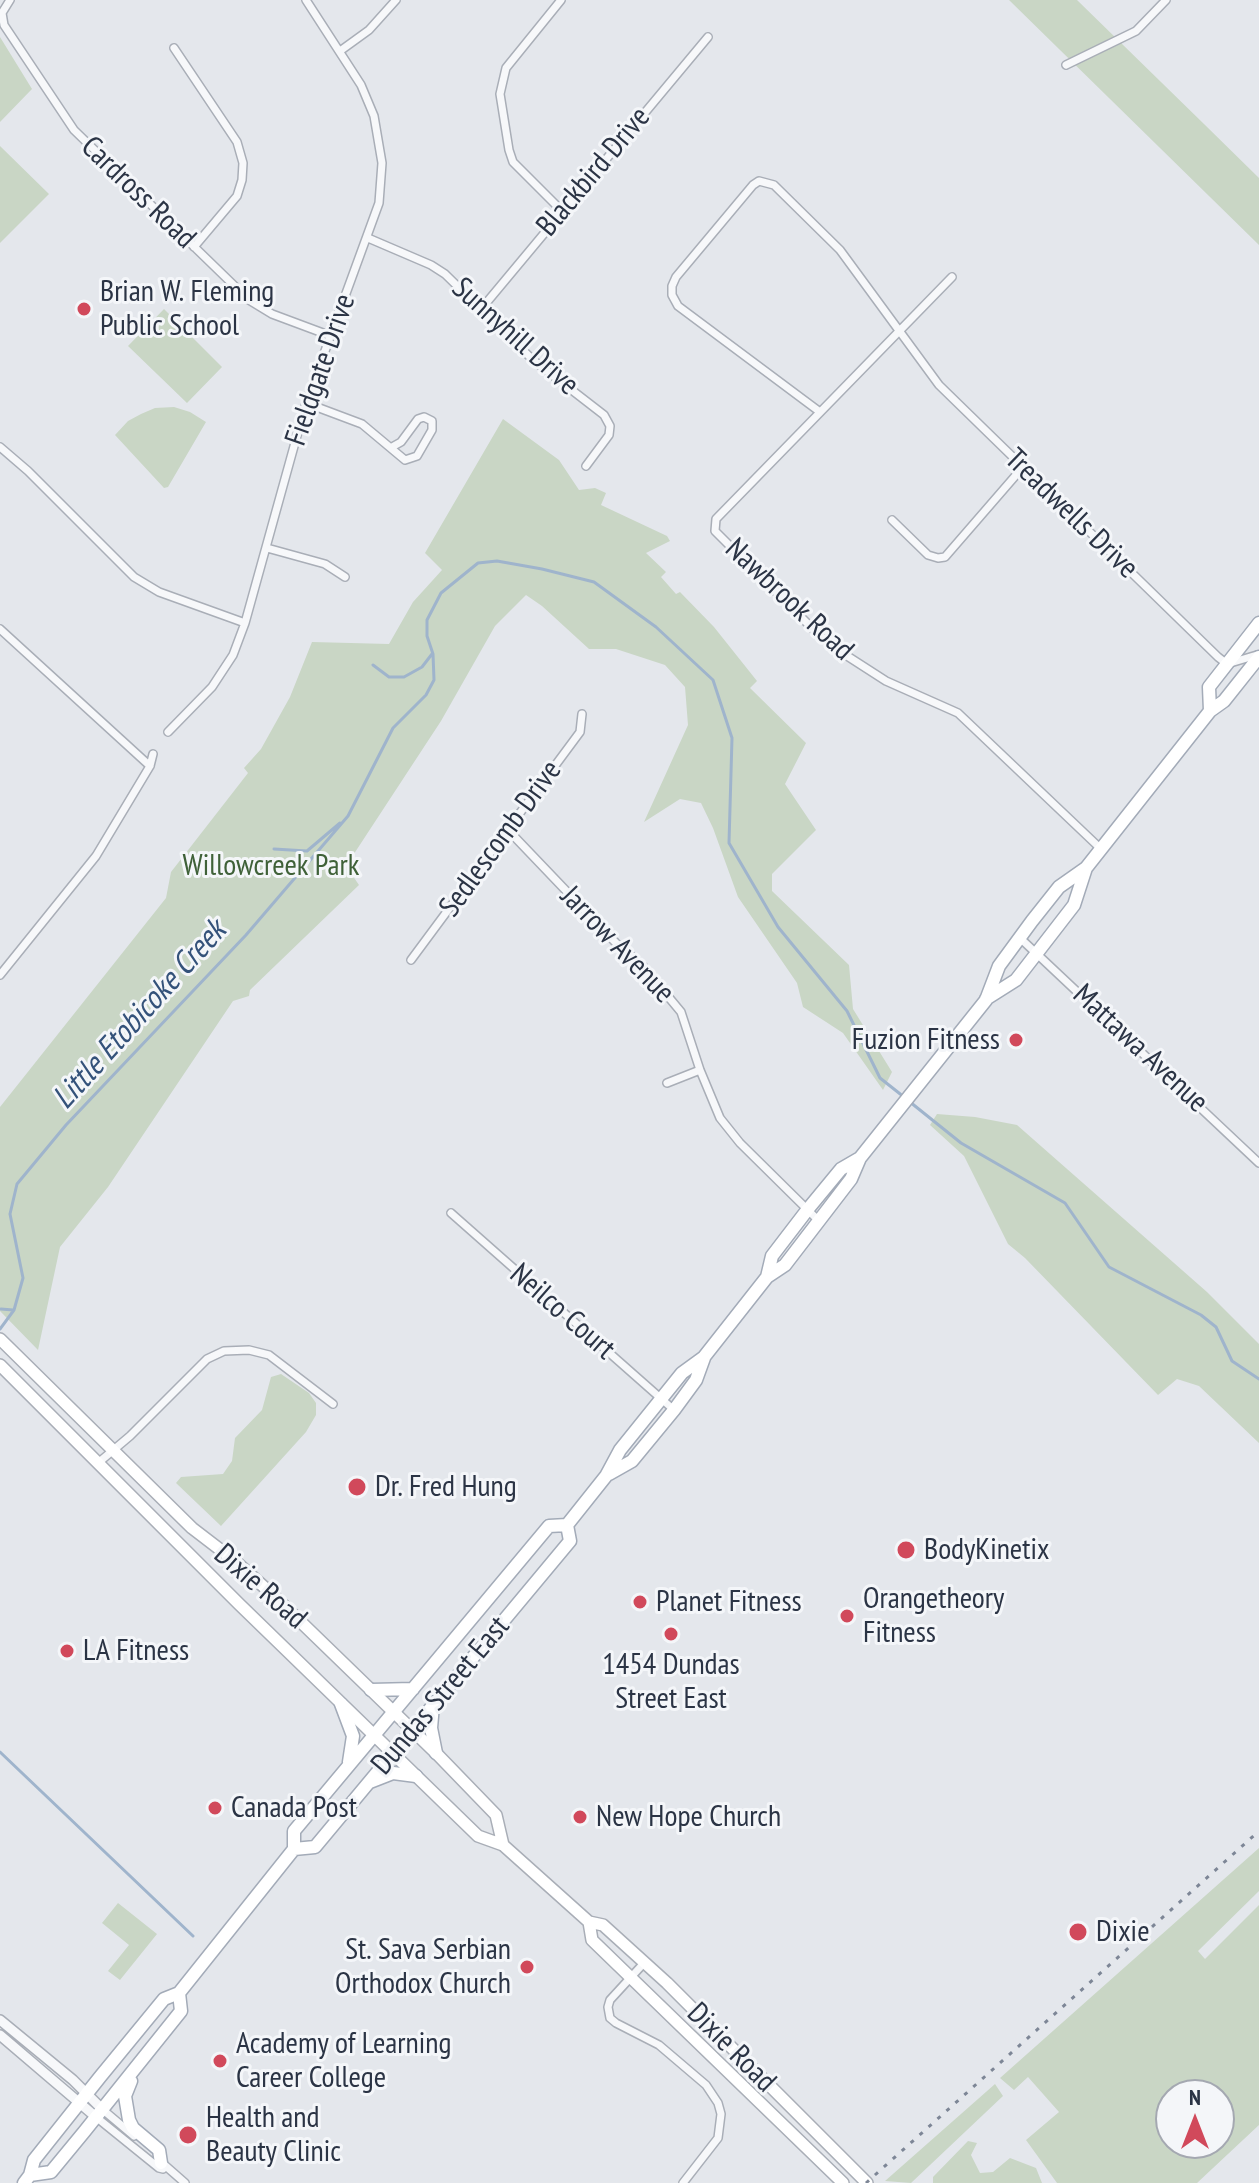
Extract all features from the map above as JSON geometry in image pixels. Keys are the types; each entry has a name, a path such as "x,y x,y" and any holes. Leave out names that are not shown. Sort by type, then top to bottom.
{"main road":[{"name":"Dundas Street East","path":"1210,711 1209,687 1259,623"},
{"name":"Dundas Street East","path":"27,2179 34,2160 164,1999 179,1993 294,1849 294,1831 549,1526 567,1525 606,1476 620,1450 682,1373 704,1357 767,1277 785,1265 820,1222 851,1179 860,1158 986,1000 999,966 1059,887 1086,868 1210,711 1224,701 1259,656"},
{"name":"Dundas Street East","path":"986,1000 1016,980 1074,905 1086,868"},
{"name":"Dundas Street East","path":"767,1277 772,1256 808,1209 841,1169 860,1158"},
{"name":"Dixie Road","path":"0,1339 192,1528 243,1567 436,1753 496,1815 503,1845"},
{"name":"Dundas Street East","path":"606,1476 632,1461 674,1410 696,1380 704,1357"},
{"name":"Dixie Road","path":"4,1368 478,1836 503,1845 589,1922 603,1925 667,1983 867,2183"},
{"name":"Dundas Street East","path":"294,1849 315,1847 570,1541 567,1525"},
{"path":"371,1690 413,1689"},
{"path":"341,1704 353,1736 348,1766"},
{"path":"433,1705 431,1733 436,1753"},
{"path":"368,1783 393,1773 416,1776"},
{"name":"Dixie Road","path":"589,1922 592,1940 843,2183"},
{"name":"Dundas Street East","path":"27,2179 51,2172 181,2011 179,1993"},
{"path":"142,2059 127,2089 126,2112 133,2128 159,2150 166,2166"}],"street":[{"name":"Cardross Road","path":"10,0 2,13 4,25 66,121 255,305 331,336"},
{"name":"Fieldgate Drive","path":"168,732 224,671 245,623 306,403 368,238 382,191 380,148 368,99 306,0"},
{"path":"340,51 369,30 396,0"},
{"path":"561,0 506,68 500,94 513,162 561,210"},
{"path":"1066,65 1136,31 1166,0"},
{"name":"Blackbird Drive","path":"482,308 708,37"},
{"path":"174,48 237,142 243,163 237,196 194,247"},
{"name":"Treadwells Drive","path":"820,412 678,306 672,295 676,277 753,185 763,180 771,183 849,260 939,385 1227,664"},
{"name":"Sunnyhill Drive","path":"368,238 438,269 533,360 608,420 608,438 586,466"},
{"name":"Nawbrook Road","path":"952,277 716,519 715,531 819,635 886,681 958,713 1101,849"},
{"path":"306,403 362,424 403,459 414,459 432,430 432,421 426,417 419,418 401,442 392,447"},
{"path":"0,447 134,577 159,592 245,623"},
{"path":"892,520 928,555 945,557 1023,467"},
{"path":"267,548 325,564 345,577"},
{"path":"0,629 150,766"},
{"path":"1227,664 1259,656"},
{"name":"Sedlescomb Drive","path":"411,960 580,732 582,714"},
{"path":"0,975 96,856 150,766 153,754"},
{"name":"Jarrow Avenue","path":"508,830 616,943 642,965 681,1012 720,1118 733,1135 820,1222"},
{"name":"Mattawa Avenue","path":"1020,938 1259,1163"},
{"path":"667,1083 700,1070"},
{"name":"Neilco Court","path":"451,1213 674,1410"},
{"path":"98,1463 207,1359 224,1351 249,1350 269,1355 333,1404"},
{"path":"644,1963 610,2000 610,2018 659,2045 683,2065 712,2092 721,2114 718,2138 683,2183"},
{"path":"0,2020 159,2168 166,2166 185,2183"},
{"path":"0,2035 84,2098"}],"green space":[{"path":"1009,0 1077,0 1204,124 1259,178 1259,245"},
{"path":"0,37 32,89 0,122"},
{"path":"0,146 49,194 0,243"},
{"path":"164,309 222,367 187,403 128,346"},
{"path":"174,407 206,422 168,487 164,488 115,435 128,421 141,414 155,408"},
{"name":"Willowcreek Park","path":"503,419 559,460 579,490 595,488 606,493 601,505 667,536 670,541 646,553 666,572 661,577 714,627 757,681 750,688 806,743 785,784 816,830 772,874 772,891 849,965 853,1009 892,1072 883,1090 843,1033 803,1007 797,983 738,897 701,803 680,799 644,822 688,725 685,687 665,665 616,649 589,649 526,595 495,626 441,721 346,866 359,885 250,990 249,996 233,1001 108,1187 60,1247 38,1350 0,1311 0,1107 166,898 171,872 248,773 244,768 261,749 290,697 312,642 389,644 413,602 442,570 425,553"},
{"path":"937,1114 1017,1125 1207,1292 1259,1344 1259,1443 1199,1386 1177,1379 1158,1395 1008,1244 964,1156 930,1125"},
{"path":"281,1374 309,1393 316,1403 316,1415 306,1432 221,1526 176,1483 181,1477 223,1474 232,1461 235,1438 262,1410 271,1377"},
{"path":"1259,1848 1259,1891 1198,1951 1205,1959 1259,1905 1259,2125 1235,2147 1235,2079 1155,2079 1155,2159 1223,2159 1197,2183 1057,2183 1026,2140 1059,2112 1028,2077 1014,2090 1000,2078"},
{"path":"118,1903 157,1934 120,1980 108,1971 129,1945 102,1923"},
{"path":"995,2084 1003,2096 911,2183 885,2181"},
{"path":"968,2141 977,2143 971,2155 980,2173 993,2172 1010,2158 1036,2168 1042,2183 933,2183 933,2177"}],"waterway":[{"name":"Little Etobicoke Creek","path":"0,1329 14,1310 23,1278 10,1214 17,1184 66,1125 246,935 348,816 393,728 426,695 434,680 427,620 441,593 478,563 497,561 594,582 656,627 713,680 732,738 729,843 778,927 847,1011 880,1078 904,1097"},
{"path":"373,665 389,677 404,677 422,667 432,654"},
{"path":"274,849 307,851 340,823"},
{"name":"Little Etobicoke Creek","path":"910,1102 961,1143 1065,1203 1109,1267 1201,1315 1216,1327 1232,1361 1259,1379"},
{"path":"1,1309 13,1310"},
{"path":"0,1752 193,1936"}],"railway":[{"path":"866,2183 1259,1831"}],"place":[{"name":"Brian W. Fleming Public School","path":"84,309"},
{"name":"Fuzion Fitness","path":"1016,1040"},
{"name":"Dr. Fred Hung","path":"357,1487"},
{"name":"BodyKinetix","path":"906,1550"},
{"name":"Planet Fitness","path":"640,1602"},
{"name":"Orangetheory Fitness","path":"847,1616"},
{"name":"1454 Dundas Street East","path":"671,1634"},
{"name":"LA Fitness","path":"67,1651"},
{"name":"Canada Post","path":"215,1808"},
{"name":"New Hope Church","path":"580,1817"},
{"name":"Dixie","path":"1078,1932"},
{"name":"St. Sava Serbian Orthodox Church","path":"527,1967"},
{"name":"Academy of Learning Career College","path":"220,2061"},
{"name":"Health and Beauty Clinic","path":"188,2135"}]}
